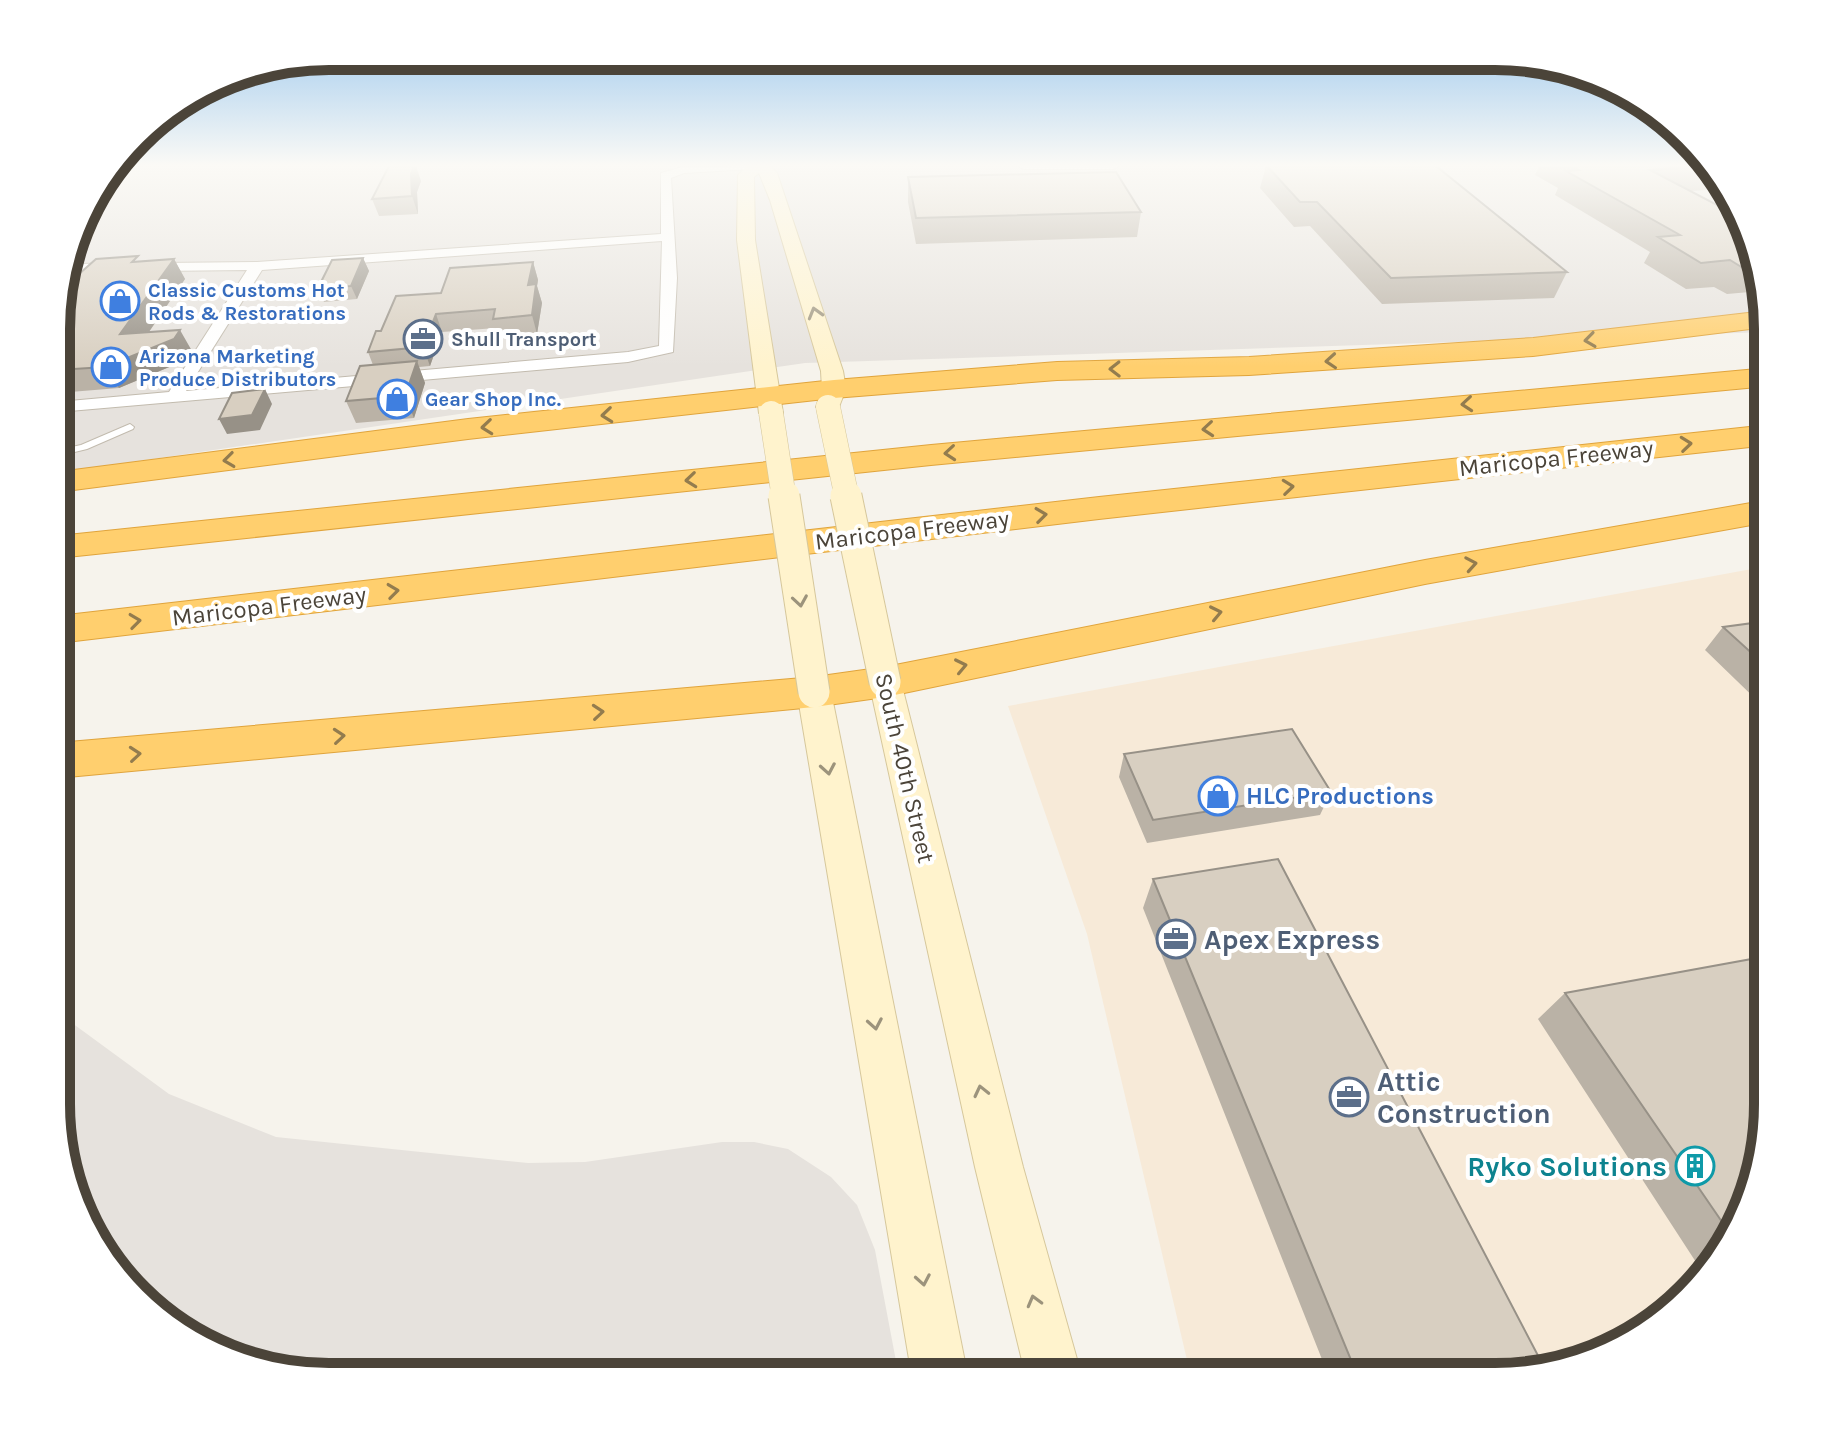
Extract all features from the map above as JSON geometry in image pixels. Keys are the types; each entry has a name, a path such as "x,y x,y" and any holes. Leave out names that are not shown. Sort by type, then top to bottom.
{"highway":[{"path":"70,480 468,429 769,405 1057,371 1249,366 1533,347 1754,321"},
{"path":"1515,400 1754,360"},
{"path":"70,546 915,457 1754,378"},
{"name":"Maricopa Freeway","path":"70,629 1115,506 1754,437"},
{"path":"71,760 814,692 885,682 1425,572 1754,514"}],"main road":[{"name":"South 40th Street","path":"746,233 769,405 814,692 937,1363"},
{"name":"South 40th Street","path":"789,233 821,332 885,682 999,1167 1050,1363"}],"street":[{"path":"70,406 628,357 667,349 670,334 668,233"},
{"path":"78,268 257,266 668,237"},
{"path":"174,397 257,266"}],"lane":[{"path":"70,450 130,427"}],"shaded area":[{"path":"89,233 1735,233 1749,278 1754,329 1754,332 805,363 70,471 72,295"},
{"path":"1754,569 1753,1121 1749,1155 1740,1188 1719,1234 1701,1262 1666,1299 1625,1328 1579,1349 1546,1358 1495,1363 1188,1363 1087,934 1008,706"},
{"path":"71,1022 169,1094 276,1137 528,1163 585,1162 722,1142 754,1142 788,1149 831,1177 857,1205 875,1250 896,1362 312,1362 262,1354 230,1343 171,1310 123,1262 97,1219 75,1155 71,1121"}],"building":[{"path":"1347,233 1519,233 1567,272 1391,278"},
{"path":"1676,233 1735,233 1746,268 1730,260 1701,263 1658,237 1680,235"},
{"path":"138,256 132,262 174,259 120,334 180,330 174,339 105,367 70,369 75,278 96,259"},
{"path":"363,258 351,286 318,288 332,260"},
{"path":"533,262 528,285 536,284 532,315 493,319 495,309 436,314 423,347 368,352 396,296 441,293 450,268"},
{"path":"417,361 405,396 346,401 360,366"},
{"path":"265,389 252,415 219,419 232,393"},
{"path":"1754,623 1754,655 1723,627"},
{"name":"HLC Productions","path":"1292,729 1331,792 1153,820 1124,754"},
{"path":"1278,859 1540,1359 1495,1363 1352,1363 1153,879"},
{"name":"Ryko Solutions","path":"1753,959 1753,1121 1749,1155 1740,1188 1724,1224 1565,993"}],"place":[{"name":"Classic Customs Hot Rods & Restorations","path":"120,301"},
{"name":"Shull Transport","path":"423,339"},
{"name":"Arizona Marketing Produce Distributors","path":"111,367"},
{"name":"Gear Shop Inc.","path":"397,399"},
{"name":"HLC Productions","path":"1218,796"},
{"name":"Apex Express","path":"1176,939"},
{"name":"Attic Construction","path":"1349,1097"},
{"name":"Ryko Solutions","path":"1695,1166"}]}
